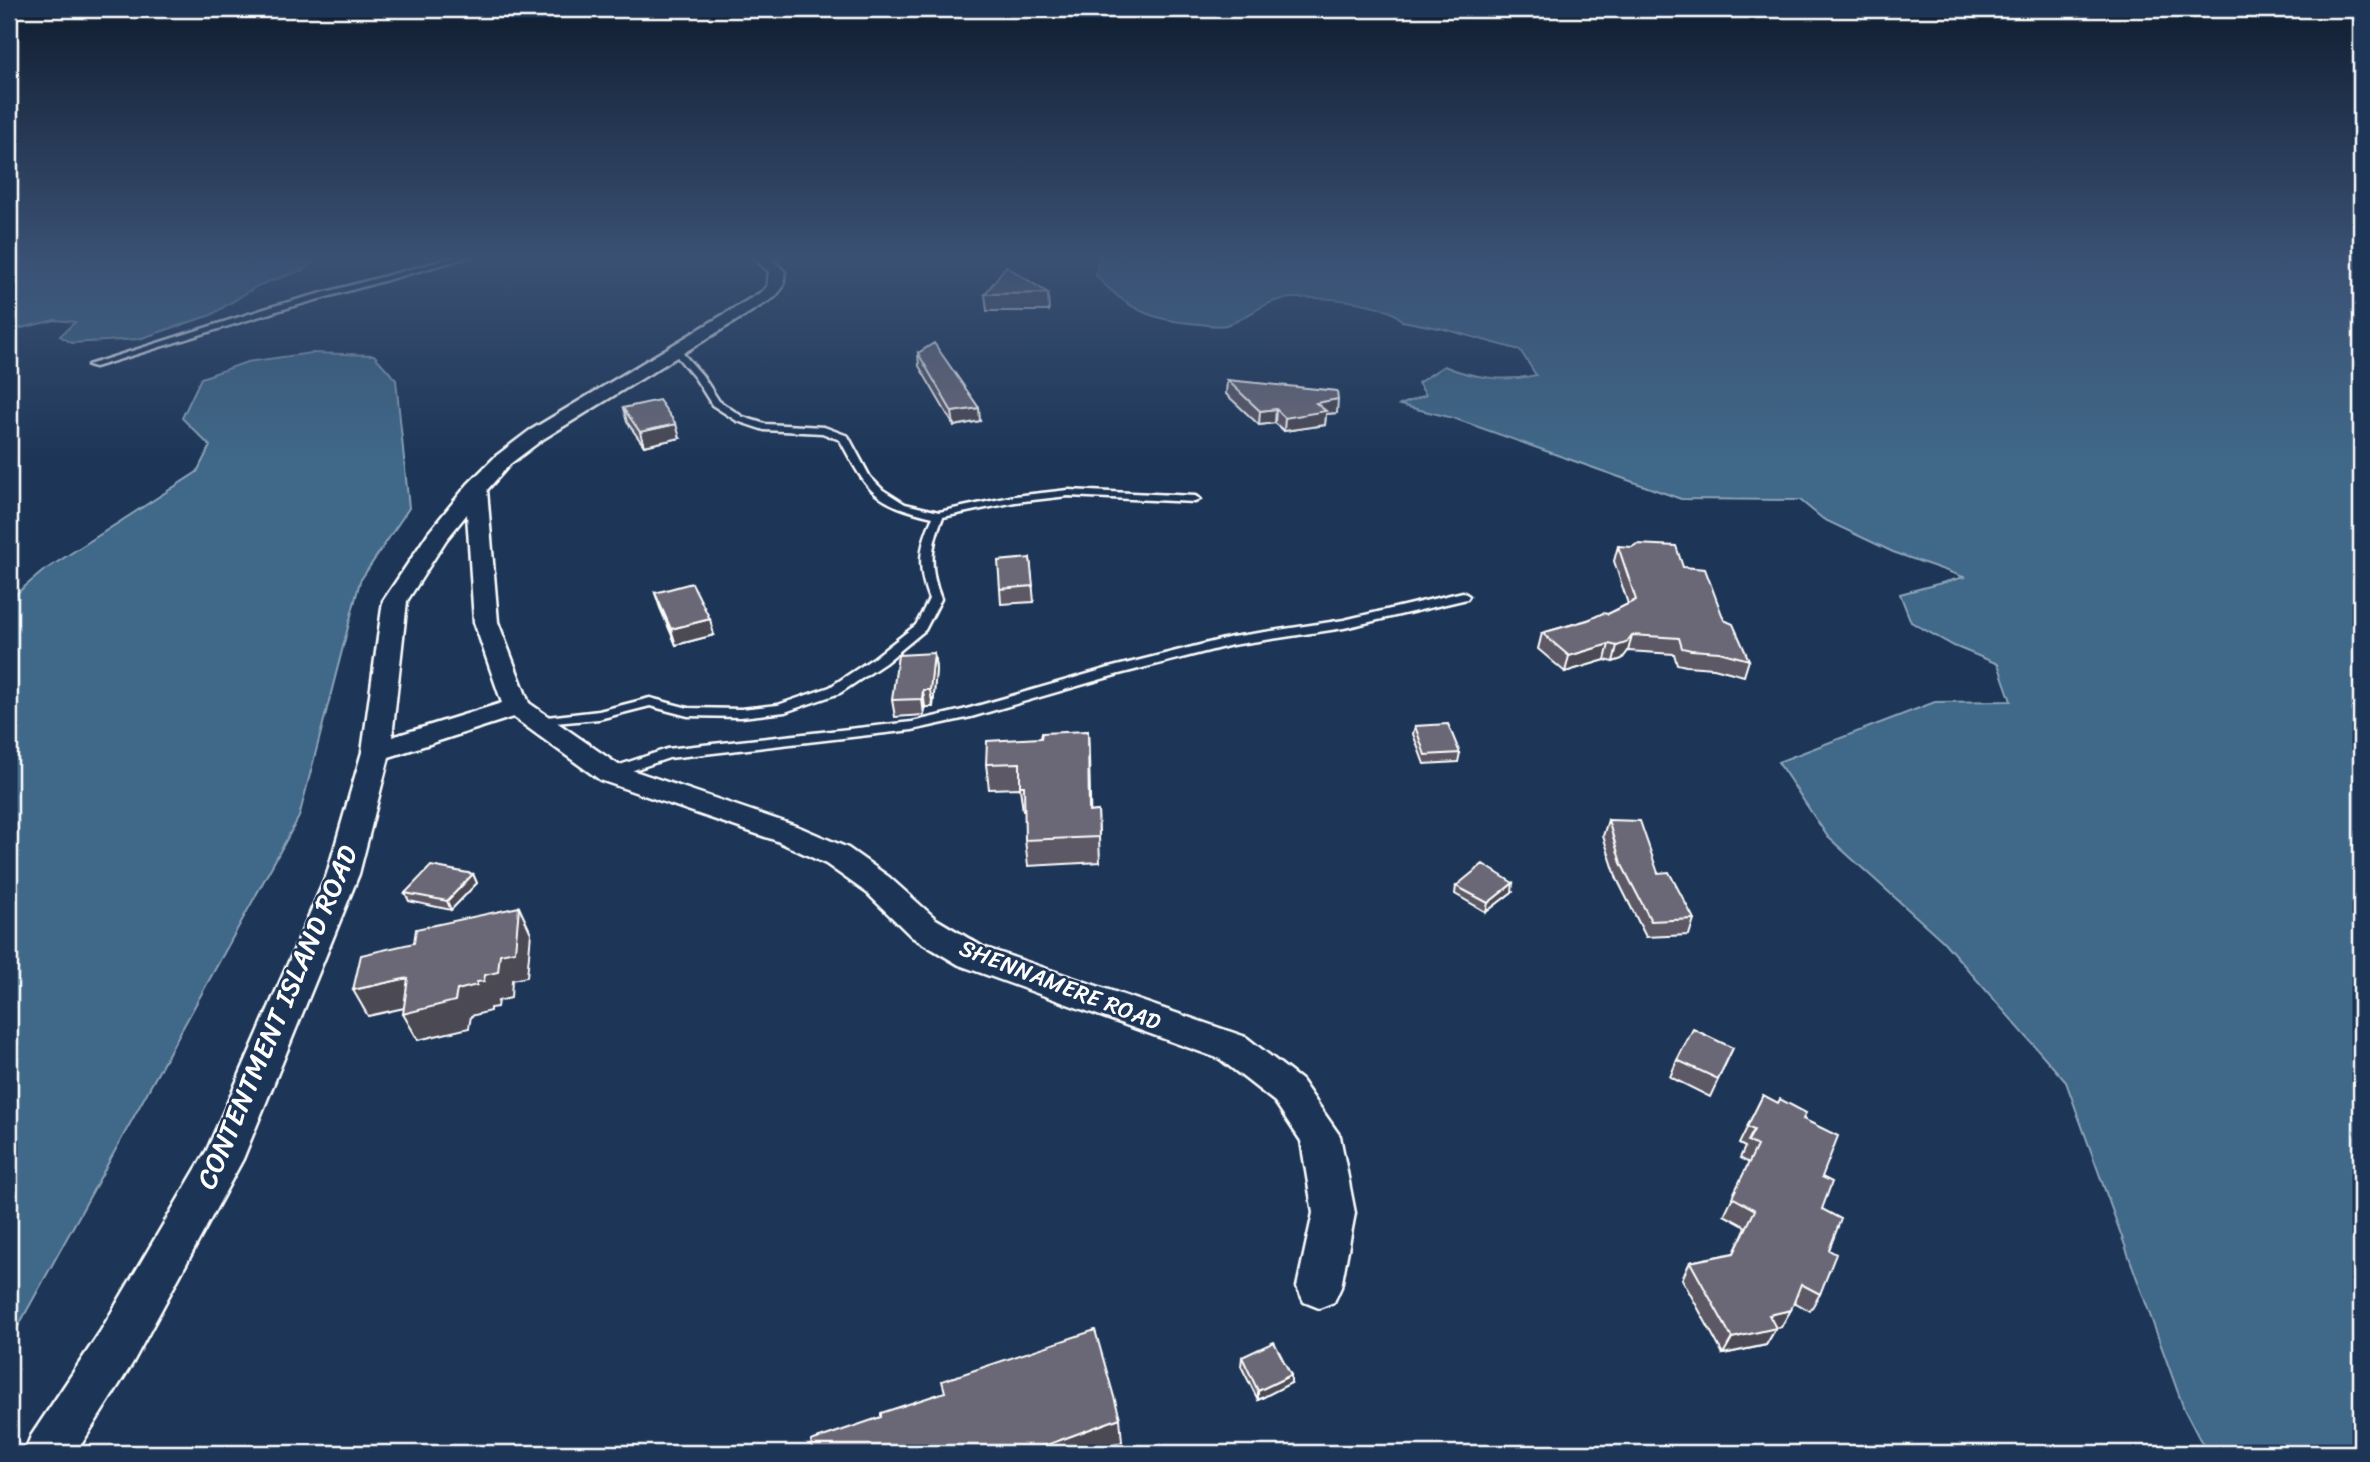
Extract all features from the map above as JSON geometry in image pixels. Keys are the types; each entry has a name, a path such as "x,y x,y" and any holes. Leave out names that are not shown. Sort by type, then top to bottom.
{"street":[{"name":"CONTENTMENT ISLAND ROAD","path":"48,1453 116,1348 223,1159 343,874 376,752 395,600 437,537 475,489 503,460 536,435 723,324"},
{"path":"376,752 528,714 486,622 475,489"},
{"name":"SHENNAMERE ROAD","path":"528,714 610,773 788,834 837,856 878,885 924,928 971,956 1233,1048 1288,1091 1320,1136 1334,1213 1319,1287"}],"lane":[{"path":"92,365 224,324"},
{"path":"677,352 699,377 715,403 740,419 764,427 824,430 844,438 866,479 879,492 901,506 939,515 1015,499 1068,493 1195,499"},
{"path":"528,714 598,715 650,702 688,712 741,713 780,709 835,690 880,660 921,627 935,599 926,579 925,543 939,515"},
{"path":"610,773 667,754 912,726 966,714 1232,640 1344,624 1463,596"}],"water":[{"path":"9,324 37,324 9,331"},
{"path":"73,324 183,324 139,339 72,343 60,336"},
{"path":"1419,324 2361,324 2361,1453 2207,1453 2184,1409 2066,1082 1943,941 1828,837 1778,762 1935,702 2011,701 1998,664 1954,646 1911,622 1900,594 1964,577 1893,552 1823,519 1800,500 1681,499 1453,418 1400,405 1426,395 1418,383 1444,366 1490,378 1536,375 1520,350"},
{"path":"311,353 374,355 396,380 409,508 360,581 299,817 9,1343 9,600 42,572 197,472 210,446 182,418 201,378 247,362"}],"building":[{"path":"934,343 979,408 952,412 918,353"},
{"path":"1227,380 1337,391 1338,399 1316,403 1326,411 1285,418 1276,409 1260,411"},
{"path":"659,400 676,424 640,432 623,408"},
{"path":"1637,544 1676,546 1683,567 1705,569 1724,620 1733,624 1749,660 1719,652 1682,648 1679,638 1632,635 1626,643 1617,646 1609,644 1569,656 1542,633 1603,613 1608,614 1636,600 1618,546 1632,547"},
{"path":"1030,558 1033,586 1000,589 998,561"},
{"path":"692,583 710,619 671,629 655,593"},
{"path":"934,653 930,690 923,690 922,699 892,700 898,655"},
{"path":"1448,724 1460,753 1425,755 1415,726"},
{"path":"1088,731 1089,812 1098,811 1099,837 1025,840 1024,786 1020,786 1020,763 986,764 987,741 1041,738 1042,733"},
{"path":"1608,820 1640,821 1658,873 1669,872 1694,919 1651,921 1621,863"},
{"path":"1483,864 1513,883 1488,903 1456,886"},
{"path":"431,866 473,874 447,901 405,893"},
{"path":"519,907 515,951 500,954 498,972 485,975 484,981 477,982 477,985 457,990 455,1001 403,1014 408,978 353,990 361,955 414,943 416,929"},
{"path":"1693,1029 1733,1048 1718,1079 1677,1060"},
{"path":"1763,1095 1778,1103 1780,1099 1806,1113 1803,1119 1838,1136 1822,1177 1832,1182 1822,1209 1841,1219 1829,1250 1836,1254 1820,1294 1801,1284 1791,1310 1769,1315 1776,1328 1732,1338 1690,1262 1734,1253 1755,1210 1732,1197 1757,1146 1748,1141 1754,1130 1747,1127"},
{"path":"1095,1330 1120,1418 1025,1453 813,1453 811,1441 881,1417 881,1413 945,1392 942,1381"},
{"path":"1274,1342 1291,1375 1258,1391 1242,1357"}]}
